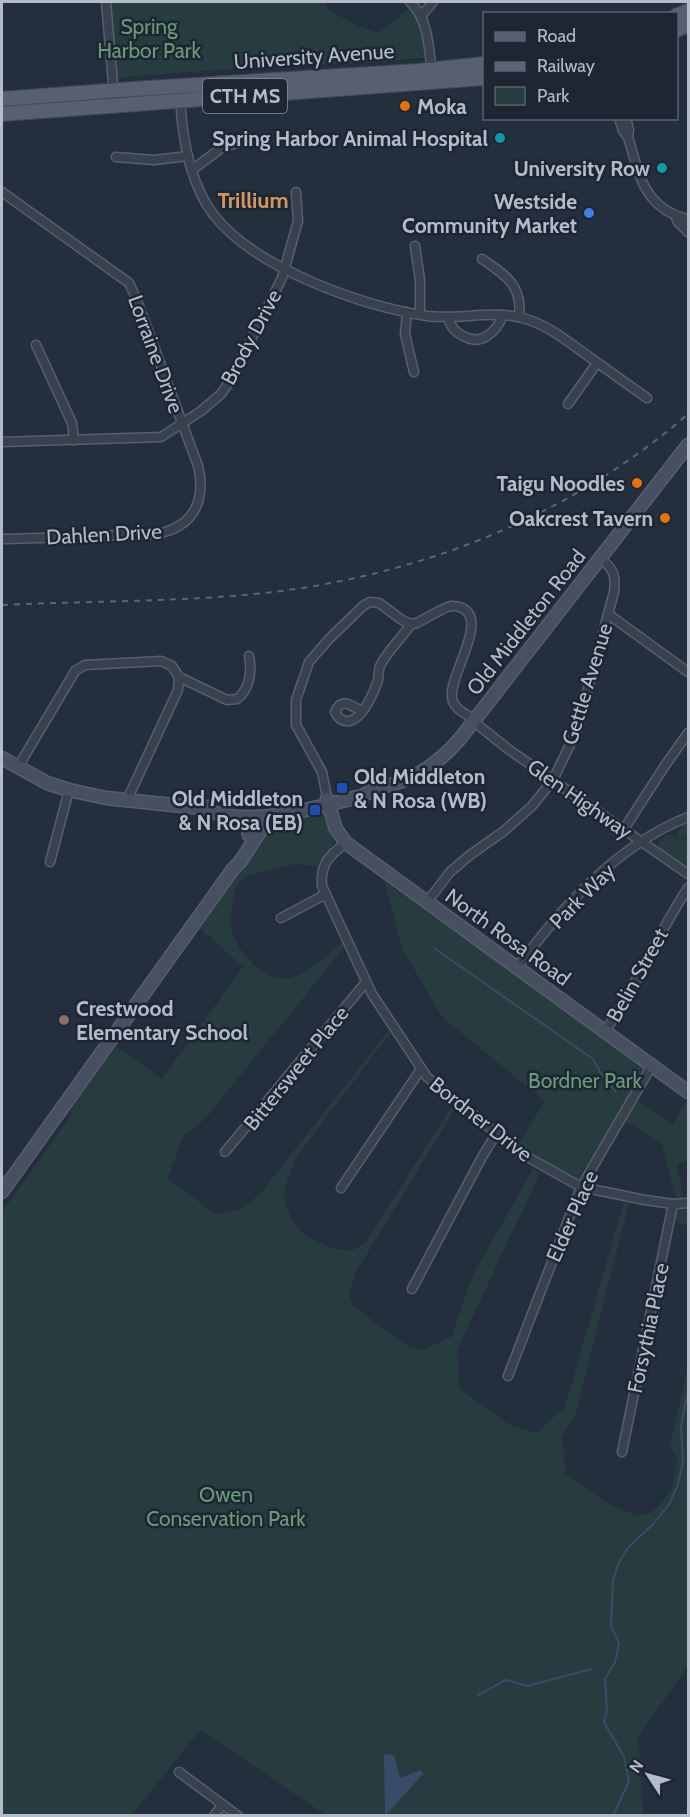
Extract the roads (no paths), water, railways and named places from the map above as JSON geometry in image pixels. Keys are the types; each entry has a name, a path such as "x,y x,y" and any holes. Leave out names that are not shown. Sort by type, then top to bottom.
{"main road":[{"name":"University Avenue","path":"180,93 349,89 432,77 483,63"},
{"name":"University Avenue","path":"2,99 180,93 400,72 470,80 483,76"},
{"path":"349,89 356,82 400,72"},
{"name":"University Avenue","path":"2,114 114,97"}],"street":[{"path":"106,2 114,97"},
{"path":"410,2 422,15 432,77"},
{"path":"422,15 433,2"},
{"path":"180,93 183,134 192,170 205,200 224,225 241,240 285,268 346,295 407,312 448,318 503,315 519,317 552,330 647,398"},
{"path":"619,120 628,137 644,189 654,200 675,215 688,220"},
{"path":"626,120 628,137"},
{"path":"192,170 224,146 257,139"},
{"path":"116,157 154,160 188,156"},
{"name":"Lorraine Drive","path":"2,192 129,283 200,474 200,496 196,506"},
{"name":"Brody Drive","path":"2,442 161,437 221,394 230,381 282,278 298,221 296,192"},
{"path":"675,215 678,222 688,232"},
{"path":"415,246 420,280 420,314"},
{"path":"482,258 508,278 513,285 519,299 519,317"},
{"path":"407,312 405,334 414,372"},
{"path":"448,318 455,331 469,339 478,340 487,338 500,324 503,315"},
{"path":"36,345 72,423 74,440"},
{"path":"568,404 597,363"},
{"name":"Old Middleton Road","path":"201,808 210,812 242,817 266,814 328,800 362,796 370,790 413,777 433,765 450,750 474,720 688,446"},
{"name":"Dahlen Drive","path":"2,539 156,534 183,524 196,506"},
{"name":"Gettle Avenue","path":"427,902 450,873 532,806 553,780 577,730 614,592 615,574 613,569 601,559"},
{"path":"328,800 322,772 296,725 296,700 309,662 363,606 370,602 380,603 411,624 380,666 378,680 368,704 361,711"},
{"name":"Glen Highway","path":"411,624 452,606 463,608 472,618 472,629 456,674 452,694 455,706 508,749 688,874"},
{"path":"608,614 688,672"},
{"path":"18,767 70,678 80,667 161,661 172,666 179,677 227,700 237,699 243,694 250,678 249,656"},
{"path":"127,800 178,690 179,677"},
{"path":"624,829 688,734"},
{"name":"Old Middleton Road","path":"2,758 47,783 69,790 127,800 266,814"},
{"path":"50,862 69,790"},
{"name":"North Rosa Road","path":"328,800 336,829 346,843 688,1090"},
{"path":"233,869 249,835 266,814"},
{"path":"2,1192 240,862 266,814"},
{"path":"242,817 249,835"},
{"name":"Park Way","path":"517,968 584,890 641,841 670,824 688,817"},
{"name":"Bordner Drive","path":"346,843 332,854 322,870 322,886 381,1010 427,1077 522,1154 581,1187 618,1196 673,1204 688,1203"},
{"name":"Belin Street","path":"605,1031 626,999 671,913 688,888"},
{"path":"281,918 326,894"},
{"name":"Bittersweet Place","path":"225,1152 366,982"},
{"name":"Elder Place","path":"508,1376 581,1187 652,1065"},
{"path":"341,1188 421,1070"},
{"path":"412,1289 496,1134"},
{"name":"Forsythia Place","path":"622,1452 673,1204"},
{"path":"179,1772 238,1815"},
{"path":"214,1815 222,1805"}],"water":[{"path":"384,1754 394,1755 400,1778 421,1770 423,1774 385,1816"}],"waterway":[{"path":"434,948 593,1059 616,1092"},
{"path":"613,1816 629,1781 624,1757 604,1722 607,1710 605,1679 615,1662 619,1644 611,1625 613,1581 618,1564 628,1548 654,1523 670,1503 678,1484 683,1462 681,1426 688,1390"},
{"path":"478,1695 506,1680 527,1686 592,1669"}],"railway":[{"path":"2,605 223,597 314,586 373,574 430,558 540,513 592,484 641,451 688,414"}],"place":[{"name":"Moka","path":"405,106"},
{"name":"Spring Harbor Animal Hospital","path":"500,138"},
{"name":"University Row","path":"662,168"},
{"name":"Westside Community Market","path":"589,213"},
{"name":"Taigu Noodles","path":"637,483"},
{"name":"Oakcrest Tavern","path":"665,518"},
{"name":"Old Middleton & N Rosa (WB)","path":"342,788"},
{"name":"Old Middleton & N Rosa (EB)","path":"315,810"},
{"name":"Crestwood Elementary School","path":"64,1020"}],"district":[{"name":"Trillium","path":"253,200"}],"park label":[{"name":"Spring Harbor Park","path":"149,38"},
{"name":"Bordner Park","path":"585,1080"},
{"name":"Owen Conservation Park","path":"226,1506"}]}
